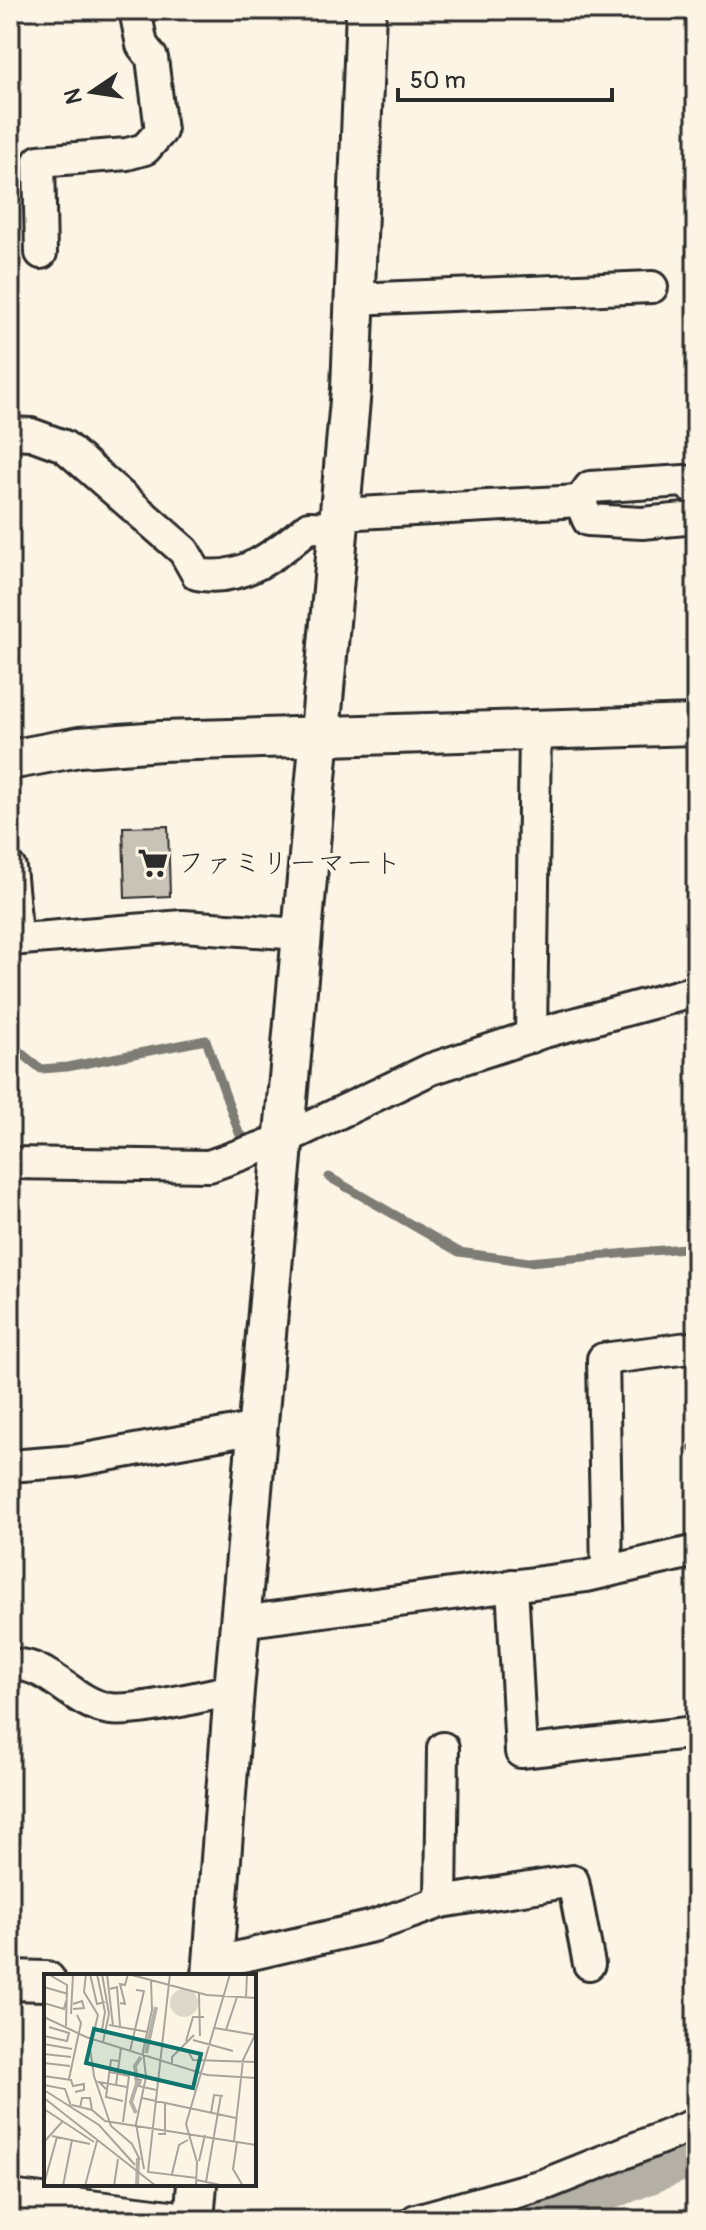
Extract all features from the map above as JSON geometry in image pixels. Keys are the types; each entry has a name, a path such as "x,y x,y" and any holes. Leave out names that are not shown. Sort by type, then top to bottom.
{"street":[{"path":"41,253 39,161 127,154 145,149 161,131 152,58 142,45 135,10"},
{"path":"366,10 340,521 300,934 234,1690 213,1970 373,1926 441,1902 573,1881 589,1964"},
{"path":"353,299 652,287"},
{"path":"10,433 31,434 64,446 184,551 197,574 215,578 263,564 309,527 340,521 580,501 590,487 684,481 696,491"},
{"path":"580,501 588,520 642,523 696,518"},
{"path":"10,760 79,747 318,734 696,725"},
{"path":"531,1037 535,731"},
{"path":"10,868 14,939 183,926 300,934"},
{"path":"10,1163 209,1166 282,1140 431,1069 531,1037 696,991"},
{"path":"607,1571 603,1359 696,1347"},
{"path":"10,1466 74,1461 257,1428"},
{"path":"240,1622 607,1571 696,1551"},
{"path":"512,1585 521,1752 696,1732"},
{"path":"10,1665 40,1669 80,1700 112,1710 234,1690"},
{"path":"441,1902 443,1748"},
{"path":"10,1980 44,1981"},
{"path":"416,2220 546,2184 696,2124"},
{"path":"10,2196 197,2210"}],"building":[{"path":"168,826 170,896 125,898 123,827"}],"waterway":[{"path":"10,1044 41,1069 67,1067 206,1040 239,1133 244,1137"},
{"path":"329,1177 459,1252 529,1262 696,1247"},
{"path":"517,2220 696,2149"},
{"path":"10,2218 43,2220"}],"place":[{"name":"ファミリーマート","path":"153,863"}]}
